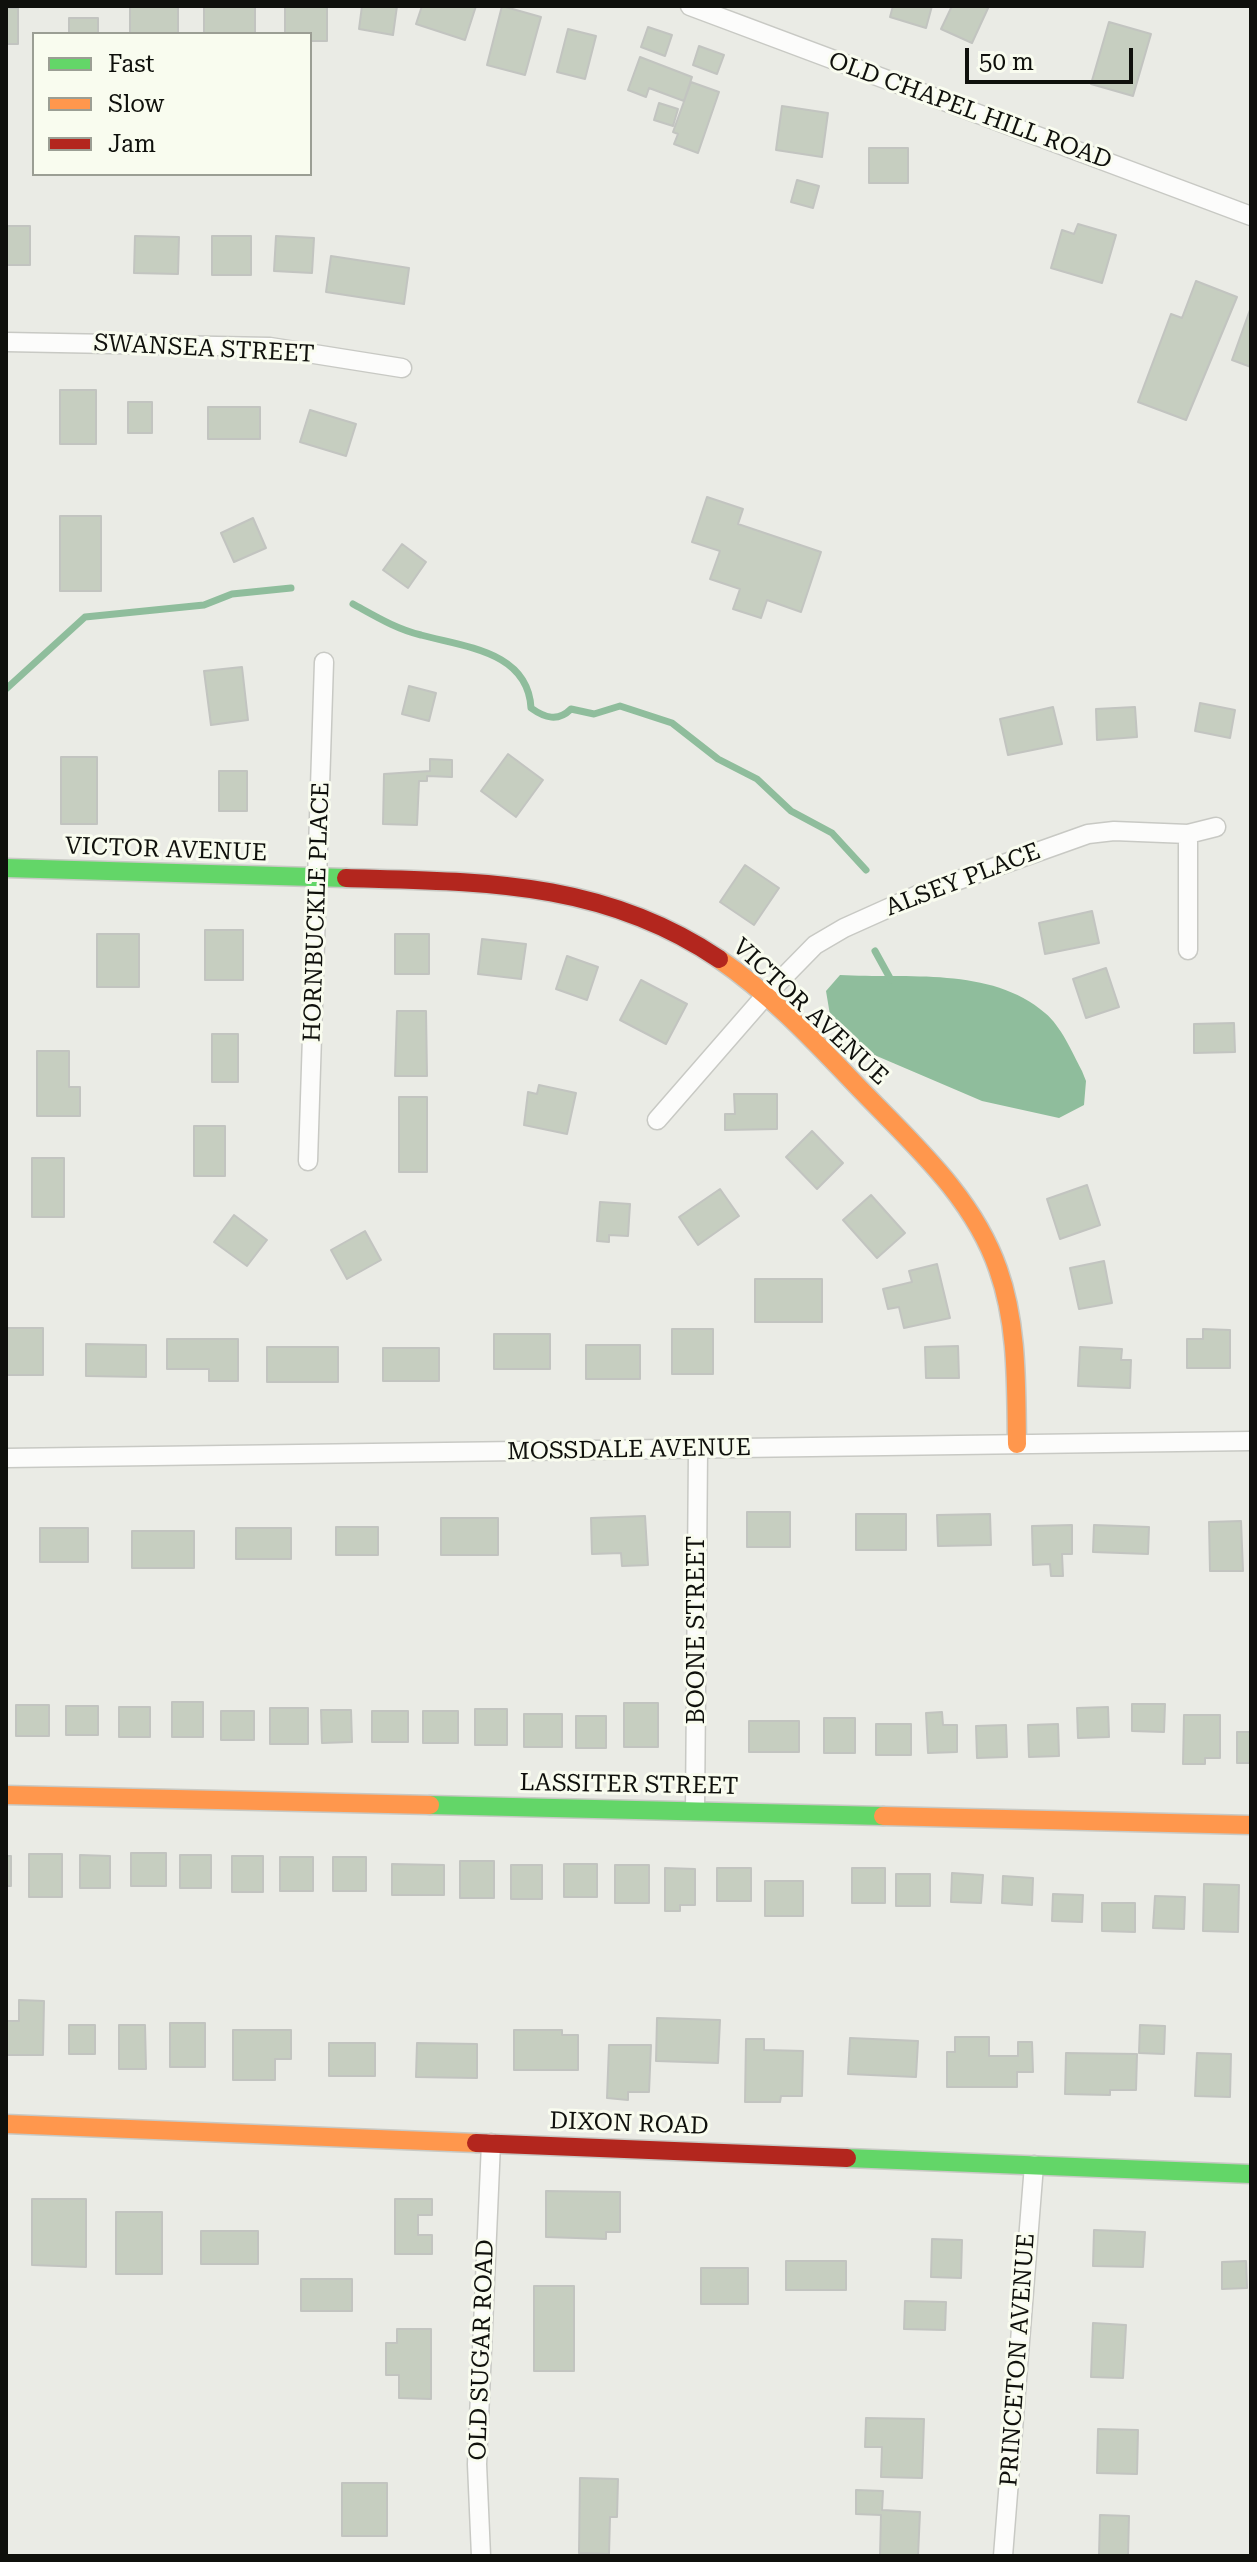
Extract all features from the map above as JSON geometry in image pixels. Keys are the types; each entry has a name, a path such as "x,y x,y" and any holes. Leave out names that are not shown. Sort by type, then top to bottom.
{"street":[{"name":"OLD CHAPEL HILL ROAD","path":"690,6 1251,216"},
{"name":"SWANSEA STREET","path":"6,342 270,347 402,368"},
{"name":"HORNBUCKLE PLACE","path":"308,1161 324,662"},
{"name":"ALSEY PLACE","path":"657,1120 765,996 815,945 844,928 922,893 1088,834 1114,831 1188,834 1216,827"},
{"path":"1188,834 1188,950"},
{"name":"VICTOR AVENUE","path":"6,868 504,883 539,888 605,907 674,934 727,964 836,1063 943,1176 981,1231 997,1267 1010,1309 1016,1369 1017,1444"},
{"name":"MOSSDALE AVENUE","path":"6,1458 1251,1441"},
{"name":"BOONE STREET","path":"695,1811 698,1450"},
{"name":"LASSITER STREET","path":"6,1795 1251,1825"},
{"name":"DIXON ROAD","path":"6,2124 1251,2174"},
{"name":"OLD SUGAR ROAD","path":"481,2556 477,2464 491,2143"},
{"name":"PRINCETON AVENUE","path":"1003,2556 1034,2165"}],"shaded area":[{"path":"840,975 920,976 974,981 1023,998 1051,1018 1066,1040 1086,1081 1084,1105 1059,1118 982,1101 872,1054 831,1021 826,991"}],"building":[{"path":"130,6 178,6 178,32 130,32"},
{"path":"204,6 255,6 255,32 204,32"},
{"path":"362,6 397,6 393,35 359,29"},
{"path":"422,6 476,6 465,40 416,24"},
{"path":"502,6 541,17 525,75 487,65"},
{"path":"893,6 932,6 926,28 890,17"},
{"path":"952,6 989,6 972,43 941,29"},
{"path":"285,7 327,7 327,41 312,41 312,32 285,32"},
{"path":"6,8 18,8 18,44 6,44"},
{"path":"69,18 98,18 98,32 69,32"},
{"path":"1109,22 1151,34 1133,96 1091,84"},
{"path":"648,27 672,35 665,56 641,47"},
{"path":"568,29 596,36 585,79 557,72"},
{"path":"699,46 724,55 717,74 693,65"},
{"path":"640,57 692,77 684,101 649,88 646,97 628,90"},
{"path":"691,82 719,92 698,153 674,144 678,134 673,132"},
{"path":"659,103 678,109 673,126 654,120"},
{"path":"782,106 828,113 822,157 776,150"},
{"path":"869,148 908,148 908,183 869,183"},
{"path":"797,180 819,186 813,208 791,202"},
{"path":"1078,224 1116,235 1102,283 1051,268 1062,230 1074,234"},
{"path":"6,226 30,226 30,265 6,265"},
{"path":"135,236 179,237 178,274 134,273"},
{"path":"212,236 251,236 251,275 212,275"},
{"path":"276,236 314,238 312,273 274,271"},
{"path":"331,256 409,268 404,304 326,292"},
{"path":"1196,281 1237,297 1186,420 1138,402 1171,314 1182,318"},
{"path":"1251,307 1251,367 1232,360"},
{"path":"60,390 96,390 96,444 60,444"},
{"path":"128,402 152,402 152,433 128,433"},
{"path":"208,407 260,407 260,439 208,439"},
{"path":"310,410 356,424 346,456 300,442"},
{"path":"707,497 743,509 738,524 821,552 801,612 767,600 761,618 733,609 740,589 710,579 720,551 692,542"},
{"path":"60,516 101,516 101,591 60,591"},
{"path":"253,518 266,548 234,562 221,533"},
{"path":"402,544 426,562 408,588 383,570"},
{"path":"242,667 248,720 211,725 204,671"},
{"path":"409,686 436,693 429,721 402,714"},
{"path":"1200,703 1235,710 1230,738 1195,731"},
{"path":"1053,707 1062,744 1008,755 1000,719"},
{"path":"1135,707 1137,737 1097,740 1096,709"},
{"path":"508,754 543,780 516,817 481,791"},
{"path":"61,757 97,757 97,824 61,824"},
{"path":"430,759 452,760 452,777 427,776 427,781 419,781 417,825 383,824 384,774 430,771"},
{"path":"219,771 247,771 247,811 219,811"},
{"path":"745,865 779,888 754,925 720,902"},
{"path":"1092,911 1099,943 1045,954 1039,923"},
{"path":"205,930 243,930 243,980 205,980"},
{"path":"97,934 139,934 139,987 97,987"},
{"path":"395,934 429,934 429,974 395,974"},
{"path":"482,939 526,944 521,979 478,974"},
{"path":"567,956 598,967 587,1000 556,989"},
{"path":"1106,968 1119,1007 1086,1018 1073,979"},
{"path":"641,980 687,1004 666,1044 620,1020"},
{"path":"397,1011 426,1011 427,1076 395,1076"},
{"path":"1234,1023 1235,1052 1194,1053 1194,1024"},
{"path":"212,1034 238,1034 238,1082 212,1082"},
{"path":"37,1051 69,1051 69,1087 80,1087 80,1116 37,1116"},
{"path":"539,1085 576,1093 567,1134 524,1125 528,1092 537,1094"},
{"path":"734,1094 777,1094 777,1129 725,1130 725,1114 735,1114"},
{"path":"399,1097 427,1097 427,1172 399,1172"},
{"path":"194,1126 225,1126 225,1176 194,1176"},
{"path":"812,1131 843,1163 817,1189 786,1157"},
{"path":"32,1158 64,1158 64,1217 32,1217"},
{"path":"1087,1185 1100,1225 1060,1239 1047,1199"},
{"path":"720,1189 739,1216 698,1245 679,1217"},
{"path":"871,1195 905,1233 877,1258 843,1220"},
{"path":"600,1202 630,1204 628,1236 609,1235 609,1242 597,1241"},
{"path":"234,1215 267,1240 247,1266 214,1242"},
{"path":"365,1231 381,1260 347,1279 331,1250"},
{"path":"1104,1261 1112,1303 1079,1309 1070,1268"},
{"path":"937,1264 950,1318 904,1328 899,1307 888,1309 883,1289 912,1282 909,1271"},
{"path":"755,1279 822,1279 822,1322 755,1322"},
{"path":"6,1328 43,1328 43,1375 6,1375"},
{"path":"672,1329 713,1329 713,1374 672,1374"},
{"path":"1203,1329 1230,1330 1230,1368 1187,1368 1187,1339 1203,1339"},
{"path":"494,1334 550,1334 550,1369 494,1369"},
{"path":"167,1339 238,1339 238,1381 209,1381 209,1369 167,1369"},
{"path":"86,1344 146,1345 146,1377 86,1376"},
{"path":"586,1345 640,1345 640,1379 586,1379"},
{"path":"958,1346 959,1378 926,1378 925,1347"},
{"path":"267,1347 338,1347 338,1382 267,1382"},
{"path":"1080,1347 1122,1349 1121,1360 1131,1360 1130,1388 1078,1386"},
{"path":"383,1348 439,1348 439,1381 383,1381"},
{"path":"747,1512 790,1512 790,1547 747,1547"},
{"path":"856,1514 906,1514 906,1550 856,1550"},
{"path":"990,1514 991,1545 938,1546 937,1515"},
{"path":"645,1516 648,1565 622,1566 621,1553 592,1554 591,1518"},
{"path":"441,1518 498,1518 498,1555 441,1555"},
{"path":"1241,1521 1243,1571 1210,1571 1209,1522"},
{"path":"1072,1525 1072,1554 1062,1554 1063,1576 1051,1576 1050,1564 1033,1565 1032,1526"},
{"path":"1094,1525 1149,1527 1148,1554 1093,1552"},
{"path":"336,1527 378,1527 378,1555 336,1555"},
{"path":"40,1528 88,1528 88,1562 40,1562"},
{"path":"236,1528 291,1528 291,1559 236,1559"},
{"path":"132,1531 194,1531 194,1568 132,1568"},
{"path":"172,1702 203,1702 203,1737 172,1737"},
{"path":"624,1703 658,1703 658,1747 624,1747"},
{"path":"1132,1704 1165,1704 1164,1732 1132,1731"},
{"path":"16,1705 49,1705 49,1736 16,1736"},
{"path":"66,1706 98,1706 98,1735 66,1735"},
{"path":"119,1707 150,1707 150,1737 119,1737"},
{"path":"1108,1707 1109,1737 1078,1738 1077,1708"},
{"path":"270,1708 308,1708 308,1744 270,1744"},
{"path":"475,1709 507,1709 507,1745 475,1745"},
{"path":"321,1710 351,1710 352,1742 322,1743"},
{"path":"221,1711 254,1711 254,1740 221,1740"},
{"path":"372,1711 408,1711 408,1742 372,1742"},
{"path":"423,1711 458,1711 458,1743 423,1743"},
{"path":"942,1712 943,1725 957,1725 957,1752 928,1753 926,1713"},
{"path":"524,1714 562,1714 562,1747 524,1747"},
{"path":"1184,1715 1220,1715 1220,1758 1205,1758 1205,1764 1183,1764"},
{"path":"576,1716 606,1716 606,1748 576,1748"},
{"path":"824,1718 855,1718 855,1753 824,1753"},
{"path":"749,1721 799,1721 799,1752 749,1752"},
{"path":"876,1724 911,1724 911,1755 876,1755"},
{"path":"1058,1724 1059,1756 1029,1757 1028,1725"},
{"path":"1006,1725 1007,1757 977,1758 976,1726"},
{"path":"1237,1732 1251,1732 1251,1763 1237,1763"},
{"path":"131,1853 166,1853 166,1886 131,1886"},
{"path":"29,1854 62,1854 62,1897 29,1897"},
{"path":"80,1855 110,1856 110,1888 80,1888"},
{"path":"180,1855 211,1855 211,1888 180,1888"},
{"path":"6,1856 11,1856 11,1886 6,1886"},
{"path":"232,1856 263,1856 263,1892 232,1892"},
{"path":"280,1857 313,1857 313,1891 280,1891"},
{"path":"333,1857 366,1857 366,1891 333,1891"},
{"path":"460,1861 494,1861 494,1898 460,1898"},
{"path":"392,1864 444,1865 444,1895 392,1895"},
{"path":"564,1864 597,1864 597,1897 564,1897"},
{"path":"511,1865 542,1865 542,1899 511,1899"},
{"path":"615,1865 649,1865 649,1903 615,1903"},
{"path":"665,1868 695,1869 695,1905 680,1905 680,1911 665,1911"},
{"path":"717,1868 751,1868 751,1901 717,1901"},
{"path":"852,1868 885,1868 885,1903 852,1903"},
{"path":"952,1873 983,1875 981,1903 951,1902"},
{"path":"896,1874 930,1874 930,1906 896,1906"},
{"path":"1003,1876 1033,1878 1032,1905 1002,1903"},
{"path":"765,1881 803,1881 803,1916 765,1916"},
{"path":"1204,1884 1239,1885 1238,1932 1203,1931"},
{"path":"1053,1894 1083,1895 1082,1922 1052,1921"},
{"path":"1155,1896 1185,1897 1184,1929 1153,1928"},
{"path":"1102,1903 1135,1903 1135,1932 1102,1931"},
{"path":"19,2000 44,2001 43,2055 6,2055 6,2021 19,2021"},
{"path":"657,2018 720,2020 718,2063 656,2061"},
{"path":"170,2023 205,2023 205,2067 170,2067"},
{"path":"69,2025 95,2025 95,2054 69,2054"},
{"path":"119,2025 145,2025 146,2069 119,2069"},
{"path":"1140,2025 1165,2026 1164,2054 1139,2053"},
{"path":"233,2030 291,2030 291,2059 275,2059 275,2080 233,2080"},
{"path":"514,2030 562,2030 562,2035 578,2035 578,2070 514,2070"},
{"path":"955,2037 989,2037 989,2056 1018,2056 1018,2042 1032,2042 1033,2072 1017,2072 1017,2087 947,2087 947,2052 955,2052"},
{"path":"850,2038 918,2041 916,2077 848,2074"},
{"path":"746,2039 764,2039 764,2050 803,2051 802,2096 781,2096 780,2102 745,2102"},
{"path":"329,2043 375,2043 375,2076 329,2076"},
{"path":"417,2043 477,2044 477,2078 416,2077"},
{"path":"609,2045 651,2045 649,2092 628,2092 628,2100 607,2098"},
{"path":"1066,2053 1137,2054 1136,2090 1110,2090 1110,2095 1065,2094"},
{"path":"1197,2053 1231,2054 1230,2097 1195,2096"},
{"path":"546,2191 620,2192 620,2232 606,2232 606,2239 546,2237"},
{"path":"32,2199 86,2199 86,2267 32,2265"},
{"path":"395,2199 432,2199 432,2215 418,2215 418,2235 432,2235 432,2254 395,2254"},
{"path":"116,2212 162,2212 162,2274 116,2274"},
{"path":"1094,2230 1145,2232 1143,2267 1093,2266"},
{"path":"201,2231 258,2231 258,2264 201,2264"},
{"path":"932,2239 962,2240 961,2278 931,2277"},
{"path":"786,2261 846,2261 846,2290 786,2290"},
{"path":"1246,2261 1247,2288 1222,2289 1222,2262"},
{"path":"701,2268 748,2268 748,2304 701,2304"},
{"path":"301,2279 352,2279 352,2311 301,2311"},
{"path":"534,2286 574,2286 574,2371 534,2371"},
{"path":"905,2301 946,2302 945,2330 904,2329"},
{"path":"1093,2323 1126,2325 1123,2378 1091,2377"},
{"path":"397,2329 431,2329 431,2399 399,2398 399,2375 386,2375 386,2343 397,2343"},
{"path":"866,2418 924,2419 922,2478 881,2477 882,2447 865,2447"},
{"path":"1098,2429 1138,2430 1137,2474 1097,2473"},
{"path":"580,2478 618,2479 617,2517 610,2517 609,2554 579,2553"},
{"path":"342,2483 387,2483 387,2536 342,2536"},
{"path":"856,2490 883,2491 882,2510 920,2512 918,2556 880,2556 881,2515 856,2514"},
{"path":"1100,2515 1129,2516 1128,2556 1099,2556"}],"waterway":[{"path":"6,689 85,617 204,605 232,594 291,588"},
{"path":"353,604 403,629 474,648 506,663 519,674 527,689 531,708 546,716 561,716 571,709 594,714 620,706 672,723 718,759 757,779 791,811 832,833 866,870"},
{"path":"875,951 891,980"}],"traffic: fast":[{"path":"6,868 346,878"},
{"path":"430,1805 883,1816"},
{"path":"847,2158 1251,2174"}],"traffic: slow":[{"path":"719,959 758,989 811,1038 921,1152 974,1218 1005,1290 1015,1356 1017,1444"},
{"path":"6,1795 430,1805"},
{"path":"883,1816 1251,1825"},
{"path":"6,2124 476,2143"}],"traffic: jam":[{"path":"346,878 445,881 539,890 630,914 675,933 719,959"},
{"path":"476,2143 847,2158"}]}
